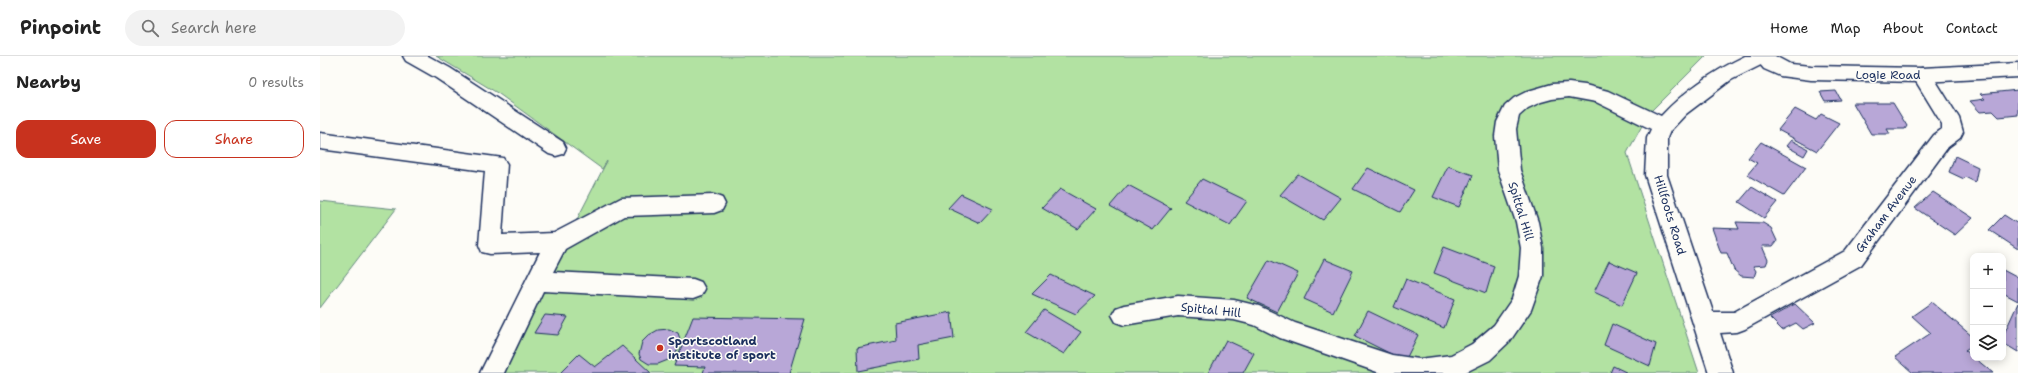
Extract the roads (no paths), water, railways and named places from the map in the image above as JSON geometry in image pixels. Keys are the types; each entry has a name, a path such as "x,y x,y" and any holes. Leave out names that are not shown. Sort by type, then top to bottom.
{"street":[{"path":"413,56 443,73 556,148"},
{"name":"Logie Road","path":"1763,56 1771,64 1787,71 1857,75 1922,75 2018,70"},
{"name":"Hillfoots Road","path":"1721,373 1656,175 1657,138 1663,126 1679,109 1724,76 1763,56"},
{"name":"Graham Avenue","path":"1704,323 1737,322 1854,258 1941,142 1953,132 1952,123 1922,75"},
{"name":"Spittal Hill","path":"1124,315 1178,306 1234,310 1259,316 1288,331 1392,366 1419,370 1454,366 1481,352 1502,333 1523,303 1531,276 1532,248 1527,222 1509,170 1510,162 1505,144 1506,125 1511,112 1528,99 1548,91 1574,90 1596,94 1663,126"},
{"path":"320,141 496,164 490,245 557,242 621,208 714,204"},
{"path":"492,373 536,281 557,242"},
{"path":"536,281 693,289"}],"place":[{"name":"Sportscotland institute of sport","path":"660,348"}]}
